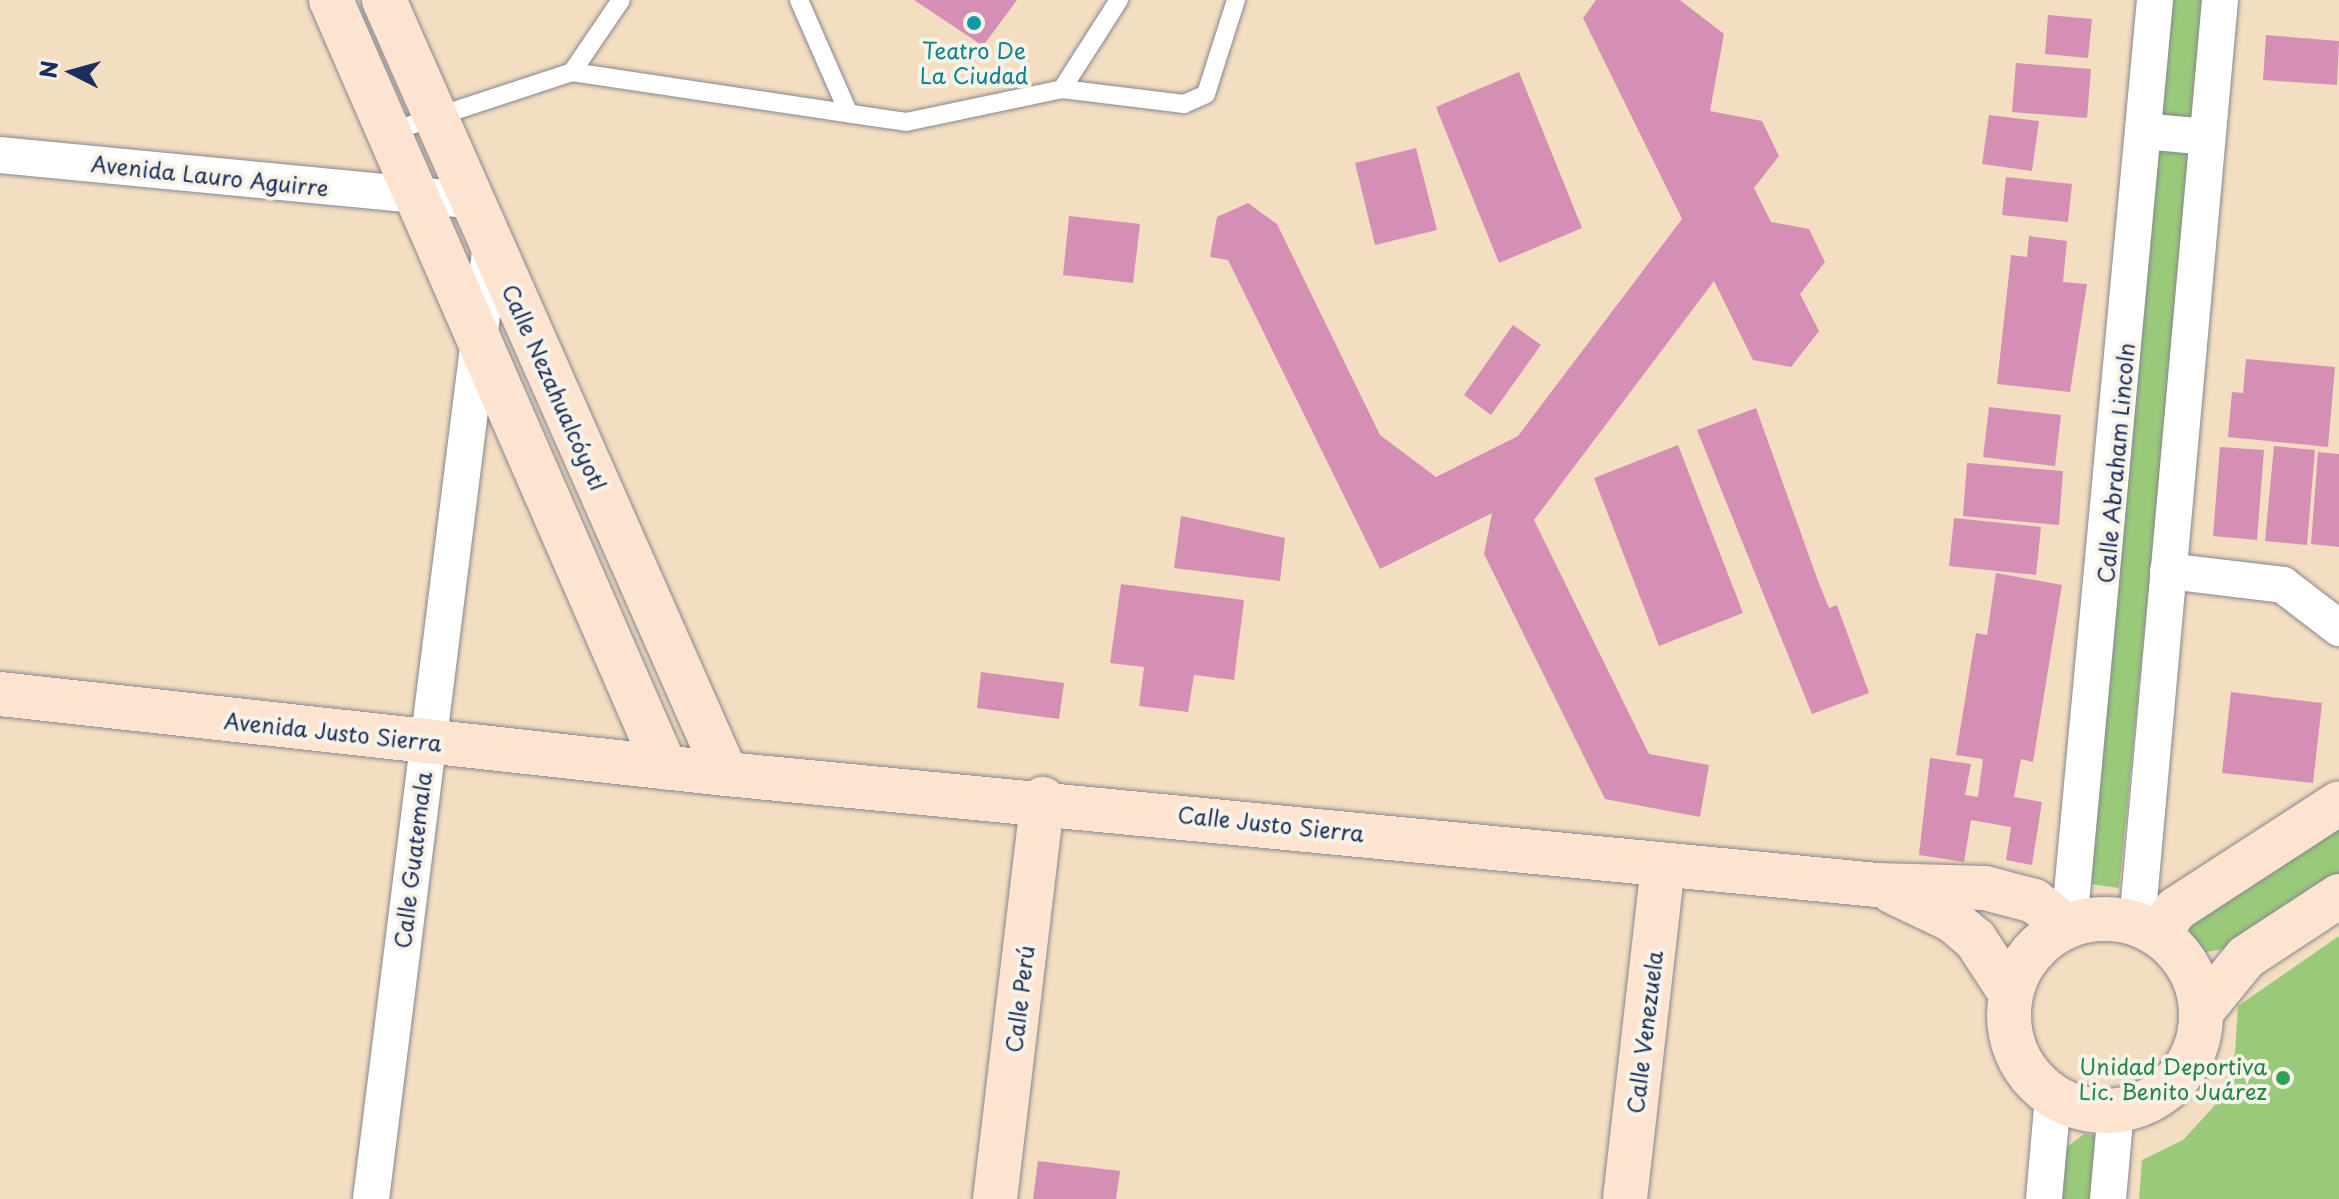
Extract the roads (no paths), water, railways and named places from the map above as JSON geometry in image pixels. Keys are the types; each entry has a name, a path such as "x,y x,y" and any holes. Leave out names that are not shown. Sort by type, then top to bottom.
{"main road":[{"path":"331,0 419,196 665,767"},
{"name":"Calle Nezahualcóyotl","path":"384,0 726,774"},
{"name":"Avenida Justo Sierra","path":"0,694 665,767"},
{"name":"Calle Justo Sierra","path":"665,767 1043,799 1876,885 1985,888 2034,901 2068,926"},
{"name":"Calle Perú","path":"995,1199 1043,799"},
{"path":"2147,928 2339,803"},
{"name":"Calle Venezuela","path":"1625,1199 1663,865"},
{"path":"1876,885 1952,920 1975,939 2011,994"},
{"path":"2201,1012 2246,957 2339,896"},
{"path":"2091,919 2147,928 2183,958 2201,1012 2199,1035 2179,1077 2142,1104 2116,1110 2053,1096 2021,1062 2009,1018 2011,994 2031,954 2068,926 2091,919"}],"street":[{"name":"Calle Abraham Lincoln","path":"2068,926 2155,0"},
{"path":"2147,928 2168,571 2220,0"},
{"path":"2144,131 2207,137"},
{"name":"Avenida Lauro Aguirre","path":"0,155 474,201"},
{"name":"Calle Guatemala","path":"371,1199 476,330 491,244"},
{"path":"2168,571 2283,585 2339,628"},
{"path":"2044,1199 2053,1096"},
{"path":"2108,1199 2116,1110"}],"lane":[{"path":"572,72 621,0"},
{"path":"799,0 849,114"},
{"path":"1062,89 1119,0"},
{"path":"390,132 572,72 849,114 934,120 1062,89 1199,100 1236,0"}],"place":[{"name":"Teatro De La Ciudad","path":"974,23"},
{"name":"Unidad Deportiva Lic. Benito Juárez","path":"2283,1078"}]}
